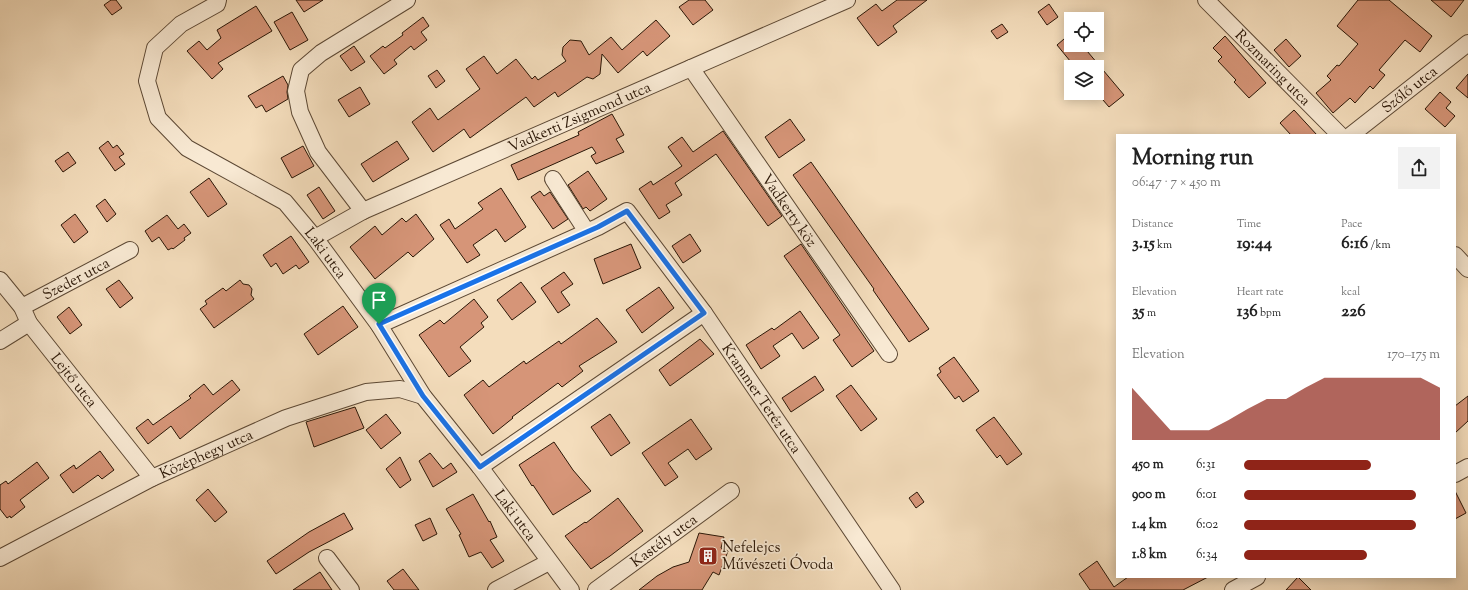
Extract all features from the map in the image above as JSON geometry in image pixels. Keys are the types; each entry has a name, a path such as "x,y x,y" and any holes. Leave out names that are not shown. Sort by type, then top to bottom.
{"street":[{"path":"363,211 318,152 300,112 296,91 302,70 321,53 408,0"},
{"name":"Vadkerti Zsigmond utca","path":"315,238 363,211 847,0"},
{"name":"Rozmaring utca","path":"1206,0 1339,134"},
{"name":"Laki utca","path":"220,1 181,24 156,48 147,81 158,118 187,148 285,202 315,238 379,324 423,396 480,467 571,590"},
{"name":"Szőlő utca","path":"1352,134 1468,43"},
{"name":"Vadkerty köz","path":"690,68 889,354"},
{"path":"379,324 587,232 553,179"},
{"name":"Krammer Teréz utca","path":"587,232 627,211 704,313 892,590"},
{"name":"Szeder utca","path":"22,307 130,250"},
{"path":"1456,256 1468,269"},
{"name":"Lejtő utca","path":"0,280 22,307 29,323 152,478"},
{"path":"480,467 704,313"},
{"path":"0,341 29,323"},
{"name":"Középhegy utca","path":"0,558 152,478 286,418 366,392 400,388 423,396"},
{"path":"1456,473 1468,467"},
{"name":"Kastély utca","path":"596,590 731,491"},
{"path":"327,558 350,590"},
{"path":"496,590 549,562"},
{"path":"1233,590 1255,578"}],"building":[{"path":"111,0 116,0 122,8 112,15 104,5"},
{"path":"296,0 323,0 304,12"},
{"path":"689,0 705,0 713,10 693,25 679,7"},
{"path":"897,0 927,0 893,26 897,32 878,46 857,18 876,4 882,11"},
{"path":"1358,0 1389,0 1432,36 1420,52 1405,40 1379,70 1385,75 1373,89 1370,86 1355,103 1350,98 1333,113 1316,93 1331,80 1327,76 1337,65 1339,66 1358,44 1337,26"},
{"path":"1431,0 1464,0 1451,17"},
{"path":"1049,4 1058,17 1047,25 1038,12"},
{"path":"256,6 272,31 218,63 223,69 212,79 187,51 199,41 207,50 221,38 217,30"},
{"path":"292,12 308,40 290,50 274,22"},
{"path":"423,17 429,26 421,32 427,40 414,50 411,46 394,60 397,64 384,74 370,56 383,46 385,48 403,35 402,33"},
{"path":"656,20 670,36 647,56 643,51 618,73 602,54 600,74 593,79 587,77 558,97 555,92 534,107 526,97 470,138 464,129 433,152 412,122 430,108 438,120 480,89 466,69 484,56 497,74 516,59 532,79 535,76 538,80 566,61 562,55 563,47 570,40 581,41 589,55 611,37 622,50"},
{"path":"1002,24 1008,32 997,39 991,31"},
{"path":"1225,36 1266,83 1249,98 1234,82 1236,80 1218,61 1222,57 1213,48"},
{"path":"1064,39 1064,52 1088,52 1095,60 1069,60 1057,45"},
{"path":"1286,39 1301,56 1289,67 1274,50"},
{"path":"354,46 365,62 351,71 340,56"},
{"path":"437,70 445,81 436,88 428,76"},
{"path":"1104,71 1124,95 1109,107 1103,100"},
{"path":"1468,74 1468,98 1456,88"},
{"path":"283,76 288,85 288,99 266,112 262,105 256,108 248,96"},
{"path":"360,87 370,104 349,117 338,100"},
{"path":"1440,92 1451,102 1446,108 1455,116 1445,127 1425,109"},
{"path":"1294,110 1316,134 1290,134 1280,123"},
{"path":"612,114 624,135 616,139 624,152 596,164 591,156 596,153 592,147 518,180 511,165 579,135 578,132"},
{"path":"790,119 805,140 779,158 765,137"},
{"path":"723,131 782,216 768,226 716,154 675,183 682,195 666,205 670,212 659,219 639,189 651,181 653,185 682,166 668,147 682,137 693,152"},
{"path":"108,141 113,148 117,145 124,154 119,157 125,164 115,171 99,148"},
{"path":"397,141 409,159 373,182 361,164"},
{"path":"303,146 314,166 292,178 281,158"},
{"path":"68,152 76,163 63,172 55,161"},
{"path":"811,162 929,329 909,342 873,290 874,289 793,175"},
{"path":"588,171 607,199 590,211 586,207 583,209 568,185"},
{"path":"209,178 227,204 208,217 190,192"},
{"path":"319,187 335,211 323,219 307,195"},
{"path":"501,188 526,227 505,242 496,229 473,245 480,255 467,263 440,225 449,219 455,229 483,209 478,203"},
{"path":"540,191 544,196 550,192 568,219 553,229 531,197"},
{"path":"105,199 116,214 107,222 96,206"},
{"path":"75,214 88,232 74,243 61,225"},
{"path":"416,214 434,239 413,257 408,252 375,279 350,247 375,226 382,235 402,218 406,222"},
{"path":"167,215 178,229 184,224 191,233 184,238 185,240 173,249 168,250 159,237 152,242 145,231"},
{"path":"690,234 701,251 683,263 672,246"},
{"path":"291,236 309,262 299,269 296,265 283,274 276,263 271,267 263,255"},
{"path":"631,244 641,268 603,284 594,259"},
{"path":"801,244 874,351 852,367 833,340 840,335 784,256"},
{"path":"564,272 573,284 561,292 570,305 558,313 541,288"},
{"path":"119,280 133,298 120,308 106,289"},
{"path":"240,280 243,284 249,285 252,289 251,295 254,299 214,328 200,309 207,304 205,301 223,288 226,291"},
{"path":"521,282 536,302 512,320 497,300"},
{"path":"659,287 674,308 642,333 626,310"},
{"path":"474,299 488,317 481,323 484,327 460,347 471,361 449,377 419,335 440,320 444,324"},
{"path":"343,306 358,327 318,355 304,334"},
{"path":"69,307 82,325 70,334 57,317"},
{"path":"800,311 819,338 803,349 792,333 773,346 780,356 761,369 746,345 772,328 774,330"},
{"path":"597,318 617,342 579,366 583,371 562,387 558,383 512,417 513,418 493,434 464,395 483,380 489,387 524,361 526,364 559,341 561,344"},
{"path":"700,339 714,354 670,386 659,370"},
{"path":"954,357 979,391 963,402 959,396 955,399 937,375 941,372 939,368"},
{"path":"815,376 824,390 791,412 782,398"},
{"path":"232,380 240,390 180,439 171,426 148,444 136,428 148,419 153,425 191,398 189,396 204,384 213,395"},
{"path":"851,385 877,419 861,431 836,396"},
{"path":"1468,396 1468,421 1456,432 1456,405"},
{"path":"355,407 364,428 314,447 306,422"},
{"path":"386,414 401,433 381,449 366,430"},
{"path":"610,414 630,443 611,456 591,427"},
{"path":"994,417 1022,454 1007,465 1000,455 997,458 976,430"},
{"path":"691,419 712,449 696,460 688,449 668,463 678,477 665,486 642,453"},
{"path":"554,442 573,470 591,491 553,515 519,465"},
{"path":"100,451 114,470 102,479 98,475 73,493 60,475 74,465 76,469"},
{"path":"430,453 443,469 451,463 457,472 433,487 419,461"},
{"path":"400,457 411,480 400,488 386,469"},
{"path":"37,462 49,478 20,500 25,507 11,518 10,516 7,518 0,509 0,485 6,481 8,484"},
{"path":"208,489 227,512 215,522 196,500"},
{"path":"917,492 924,502 916,508 909,498"},
{"path":"1456,493 1466,513 1456,518"},
{"path":"473,494 489,522 490,521 497,537 490,540 504,561 492,568 481,552 469,557 459,535 461,534 446,509"},
{"path":"618,498 643,531 591,569 565,536 585,522 586,523"},
{"path":"344,513 353,529 309,552 276,574 267,561 309,532"},
{"path":"430,518 437,534 423,541 415,525"},
{"name":"Nefelejcs Művészeti Óvoda","path":"699,533 724,537 721,548 728,551 719,575 713,572 702,590 639,590 657,576 673,567 689,562"},
{"path":"1097,561 1114,587 1127,578 1206,578 1183,590 1090,590 1079,574"},
{"path":"403,569 419,590 394,590 387,581"},
{"path":"320,572 332,590 293,590"},
{"path":"1297,578 1299,578 1311,590 1286,590"}],"place":[{"name":"Nefelejcs Művészeti Óvoda","path":"708,556"}],"route":[{"path":"627,211 704,313 480,467 423,396 379,324 598,227 627,211"}]}
